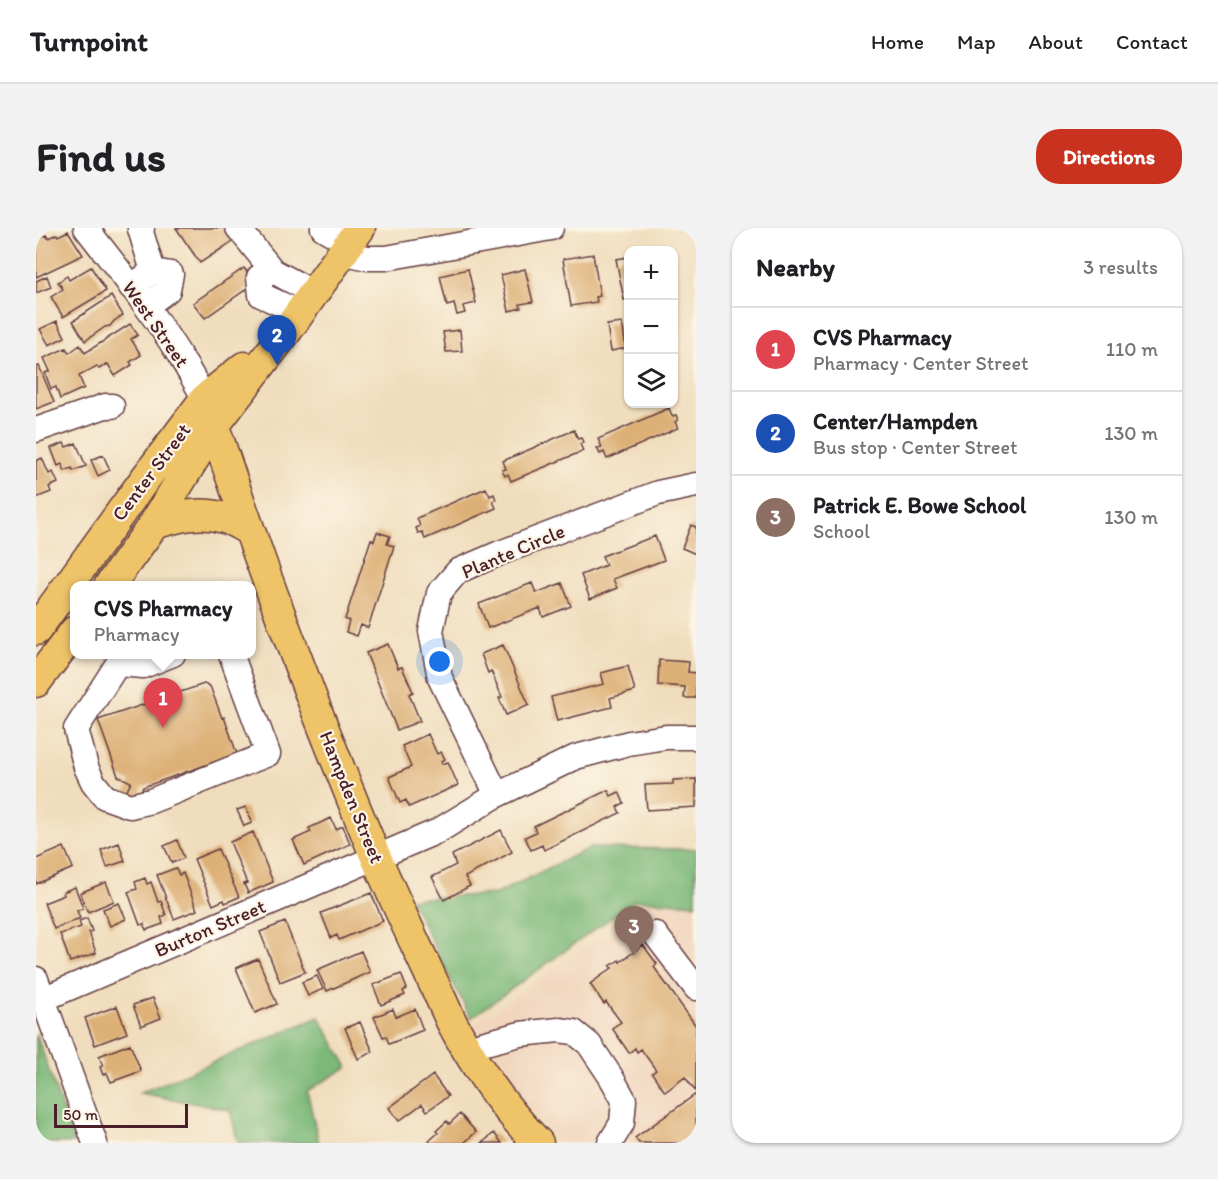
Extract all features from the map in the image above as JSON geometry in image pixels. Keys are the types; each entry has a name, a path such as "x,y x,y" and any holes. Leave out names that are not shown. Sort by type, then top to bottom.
{"main road":[{"name":"Center Street","path":"72,581 146,479 210,413 300,312 351,241"},
{"name":"Center Street","path":"112,581 154,524 210,413"},
{"name":"Hampden Street","path":"210,413 249,531 260,587 313,701 376,857 451,1021 466,1048 490,1086 538,1143"},
{"path":"154,524 179,516 202,514 224,518 249,531"},
{"name":"Center Street","path":"36,630 70,583"},
{"path":"36,682 70,640"}],"street":[{"name":"West Street","path":"86,228 176,349 210,413"},
{"path":"142,228 141,234 153,271"},
{"path":"238,228 273,272 258,277 261,295 300,312"},
{"path":"323,228 351,241 367,258 386,258 551,228"},
{"path":"131,287 153,271 171,274 168,290 146,306"},
{"path":"36,430 105,406 112,406"},
{"name":"Plante Circle","path":"497,795 440,678 431,632 439,593 458,571 500,553 658,493 696,485"},
{"path":"160,659 143,666 121,659 76,729 86,767 93,782 105,797 130,806 151,801 268,754 233,659"},
{"name":"Burton Street","path":"40,989 438,831 497,795 576,756 629,742 666,737 696,737"},
{"path":"656,934 696,988"},
{"path":"40,989 95,1143"},
{"path":"466,1048 520,1034 559,1030 574,1032 589,1044 624,1100 622,1123 610,1143"}],"shaded area":[{"path":"696,879 696,1143 562,1143 498,1072 472,1026 674,886"}],"green space":[{"path":"589,848 696,849 696,904 636,900 471,1018 410,899 496,894"},
{"path":"319,1017 348,1067 307,1091 319,1143 238,1143 230,1110 140,1093"},
{"path":"36,1033 74,1143 40,1143 36,1133"}],"building":[{"path":"176,228 227,228 235,240 200,263"},
{"path":"68,231 83,255 36,277 36,240 46,235 48,238 57,234 58,236"},
{"path":"593,254 600,296 596,297 597,302 571,306 563,259"},
{"path":"624,258 624,300 616,259"},
{"path":"91,267 106,291 63,317 51,297 63,289 58,282 67,276 69,280"},
{"path":"244,268 255,283 205,318 193,303"},
{"path":"468,269 476,303 463,306 465,313 457,315 454,304 447,306 440,276"},
{"path":"525,269 533,302 520,304 521,308 509,311 501,275"},
{"path":"47,276 51,287 36,293 36,281"},
{"path":"111,296 123,315 85,341 73,321"},
{"path":"57,321 65,337 49,345 40,329"},
{"path":"622,323 624,348 611,351 607,325"},
{"path":"130,324 138,335 131,339 141,355 130,362 132,365 115,376 108,364 99,369 97,366 79,376 84,388 60,399 56,387 51,389 45,373 50,371 44,358 66,348 69,353 80,345 85,353"},
{"path":"460,330 462,351 446,352 443,332"},
{"path":"39,366 54,402 36,409 36,367"},
{"path":"669,408 672,416 676,415 678,420 675,422 678,428 607,459 604,452 600,454 597,448 602,447 598,439"},
{"path":"574,430 578,439 581,438 583,442 580,444 583,451 511,481 508,474 505,476 502,470 506,469 503,461"},
{"path":"64,443 66,447 76,443 86,466 73,471 72,468 65,471 62,464 58,466 51,448"},
{"path":"103,455 110,470 98,476 91,460"},
{"path":"42,458 49,474 53,472 58,483 49,487 51,492 36,498 36,461"},
{"path":"486,488 490,496 494,494 496,500 493,501 496,508 425,539 422,532 418,533 416,528 420,526 417,518"},
{"path":"691,525 696,527 696,554 682,548"},
{"path":"377,532 390,536 387,544 394,546 368,628 361,625 357,636 346,632 349,621 345,619 371,539 374,541"},
{"path":"655,536 664,560 613,579 617,588 590,599 581,575 606,565 602,556"},
{"path":"532,583 536,593 562,583 571,606 543,617 540,608 488,628 479,604"},
{"path":"388,644 398,668 402,667 413,692 409,694 420,721 397,730 366,653"},
{"path":"503,645 529,705 506,715 499,698 502,697 491,671 488,673 481,654"},
{"path":"659,660 689,662 688,672 696,673 696,698 684,698 685,687 658,685"},
{"path":"628,666 635,691 610,698 612,707 557,721 551,697 604,684 601,673"},
{"path":"204,684 210,686 237,754 143,787 137,800 125,795 131,782 118,776 98,720"},
{"path":"428,734 437,754 441,752 445,759 441,761 442,764 448,762 458,785 409,807 406,800 400,803 389,777 411,767 402,746"},
{"path":"696,779 696,807 647,810 645,785 673,784 673,780"},
{"path":"608,790 611,796 619,792 624,803 617,807 620,813 544,850 542,845 531,850 525,837 536,832 534,826"},
{"path":"246,807 252,823 244,826 237,810"},
{"path":"331,818 336,829 343,826 350,844 304,865 293,840 311,832 309,828"},
{"path":"501,830 512,852 465,877 470,886 444,900 432,877 456,865 452,855"},
{"path":"253,832 273,882 248,893 244,884 247,883 230,842"},
{"path":"177,840 184,858 172,863 164,846"},
{"path":"119,843 125,861 107,867 101,850"},
{"path":"64,847 73,868 36,884 36,859"},
{"path":"218,849 239,897 213,905 194,859"},
{"path":"176,868 179,875 183,873 197,910 174,919 157,875"},
{"path":"145,878 147,884 151,882 158,902 161,901 166,915 161,917 163,924 146,930 144,924 140,925 128,892 137,889 135,882"},
{"path":"106,882 114,901 88,912 80,893"},
{"path":"75,887 83,908 77,911 80,918 54,929 44,903 64,895 63,892"},
{"path":"371,893 383,921 339,940 337,935 331,938 321,913"},
{"path":"119,903 126,919 110,926 103,909"},
{"path":"87,918 96,953 70,962 60,934 81,927 79,921"},
{"path":"285,922 305,972 280,982 260,932"},
{"path":"643,945 657,964 654,967 696,1026 696,1092 685,1077 665,1092 652,1073 656,1070 641,1049 637,1052 635,1048 629,1053 612,1028 621,1022 590,984 612,968 610,966 619,960 620,962"},
{"path":"361,951 370,972 327,991 317,970"},
{"path":"258,959 277,1004 255,1013 236,968"},
{"path":"401,974 407,989 403,991 405,995 381,1005 373,985"},
{"path":"317,976 323,989 308,996 302,982"},
{"path":"153,998 161,1018 141,1026 133,1005"},
{"path":"117,1006 127,1033 95,1045 85,1018"},
{"path":"393,1009 396,1017 415,1009 423,1030 389,1044 386,1036 383,1037 374,1017"},
{"path":"360,1022 373,1052 358,1059 345,1028"},
{"path":"130,1044 141,1071 111,1082 107,1073 103,1075 100,1067 103,1066 99,1056"},
{"path":"433,1075 448,1096 427,1111 422,1104 399,1121 389,1108"},
{"path":"696,1094 696,1143 639,1143 635,1138"},
{"path":"460,1114 476,1132 464,1143 431,1143 429,1141 447,1121 449,1124"},
{"path":"494,1133 502,1143 482,1143"}],"place":[{"name":"Center/Hampden","path":"277,365"},
{"name":"CVS Pharmacy","path":"163,728"},
{"name":"Patrick E. Bowe School","path":"634,956"}]}
